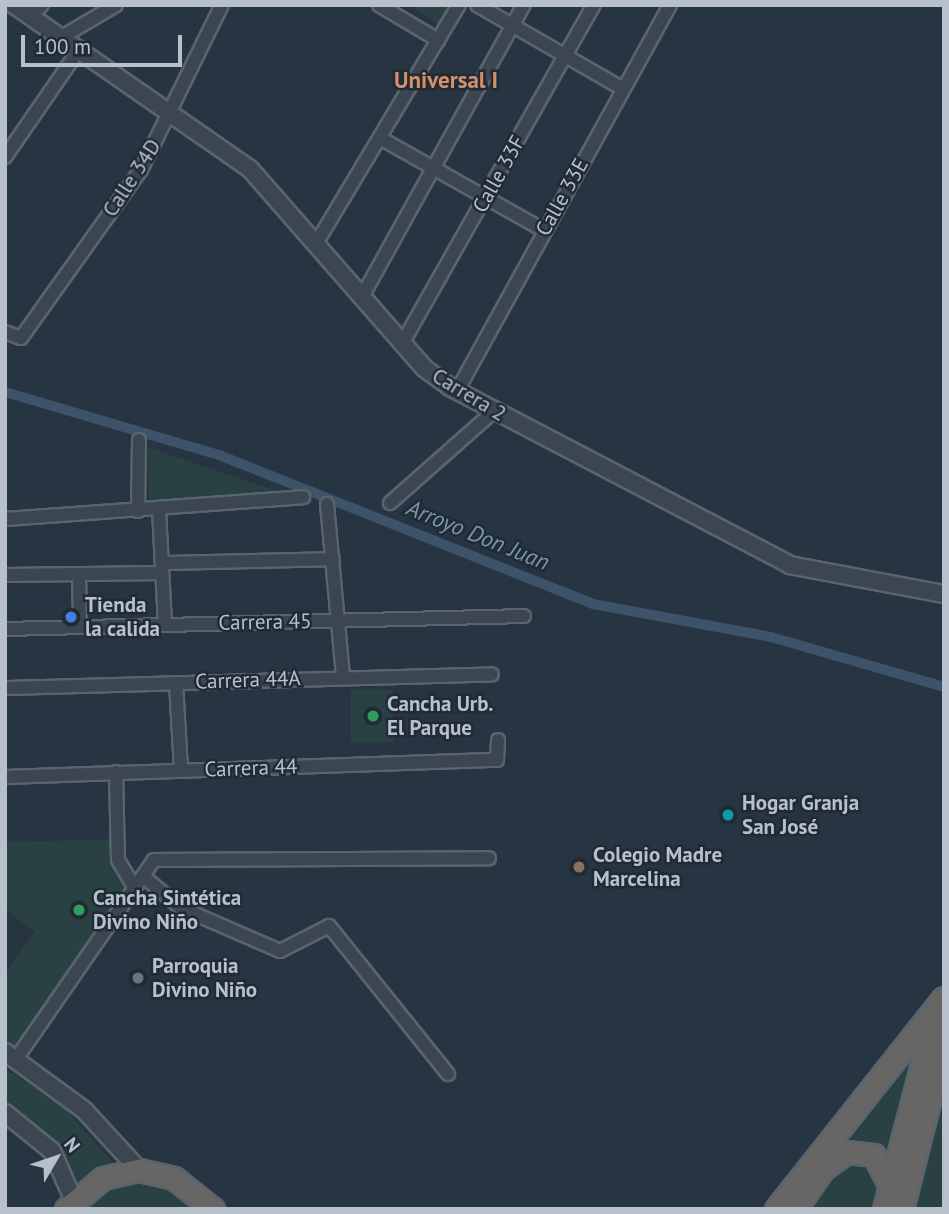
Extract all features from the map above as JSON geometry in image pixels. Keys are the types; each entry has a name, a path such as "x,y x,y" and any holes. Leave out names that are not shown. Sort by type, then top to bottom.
{"highway":[{"path":"890,1203 944,997"},
{"path":"776,1209 944,997"},
{"path":"890,1203 944,1043"},
{"path":"794,1209 823,1169 846,1152 874,1155 890,1203"},
{"path":"70,1204 103,1178 139,1170 174,1178 213,1209"}],"street":[{"name":"Carrera 2","path":"14,5 36,11 60,38 250,169 317,242 424,368 457,391 790,565 944,594"},
{"path":"60,38 116,5"},
{"name":"Calle 34D","path":"5,332 21,338 141,170 222,5"},
{"path":"379,5 438,40"},
{"path":"317,242 459,5"},
{"path":"477,5 624,89"},
{"path":"362,295 524,5"},
{"name":"Calle 33F","path":"403,342 594,5"},
{"name":"Calle 33E","path":"457,391 543,230 670,5"},
{"path":"5,157 78,51"},
{"path":"380,138 543,230"},
{"path":"390,503 494,411"},
{"path":"138,511 139,440"},
{"path":"5,519 159,510 303,497"},
{"path":"327,503 343,678"},
{"path":"159,510 165,625"},
{"path":"5,575 79,574 333,559"},
{"path":"79,574 80,627"},
{"name":"Carrera 45","path":"5,629 524,616"},
{"name":"Carrera 44A","path":"5,688 492,674"},
{"path":"176,683 181,770"},
{"name":"Carrera 44","path":"5,777 497,761 498,740"},
{"path":"116,772 118,860 135,888"},
{"path":"139,1170 83,1110 11,1055 154,860 489,858"},
{"path":"143,876 181,908 280,951 324,925 448,1074"},
{"path":"5,1113 52,1150 70,1204"}],"green space":[{"path":"410,5 456,5 443,28"},
{"path":"147,447 284,493 149,500"},
{"name":"Cancha Urb. El Parque","path":"351,690 393,690 393,742 351,742"},
{"path":"117,839 126,885 15,1050 5,1044 5,974 35,931 5,910 5,842"},
{"path":"921,1038 890,1166 879,1149 862,1142 825,1152"},
{"path":"5,1068 62,1105 116,1166 76,1185 47,1135 5,1103"},
{"path":"943,1088 944,1209 916,1209"},
{"path":"864,1158 883,1185 875,1209 804,1209 839,1164"},
{"path":"134,1181 161,1184 200,1209 81,1209 109,1188"}],"waterway":[{"name":"Arroyo Don Juan","path":"5,392 219,455 593,604 771,637 944,687"}],"place":[{"name":"Tienda la calida","path":"71,617"},
{"name":"Cancha Urb. El Parque","path":"373,716"},
{"name":"Hogar Granja San José","path":"728,815"},
{"name":"Colegio Madre Marcelina","path":"579,867"},
{"name":"Cancha Sintética Divino Niño","path":"79,910"},
{"name":"Parroquia Divino Niño","path":"138,978"}],"district":[{"name":"Universal I","path":"446,80"}]}
